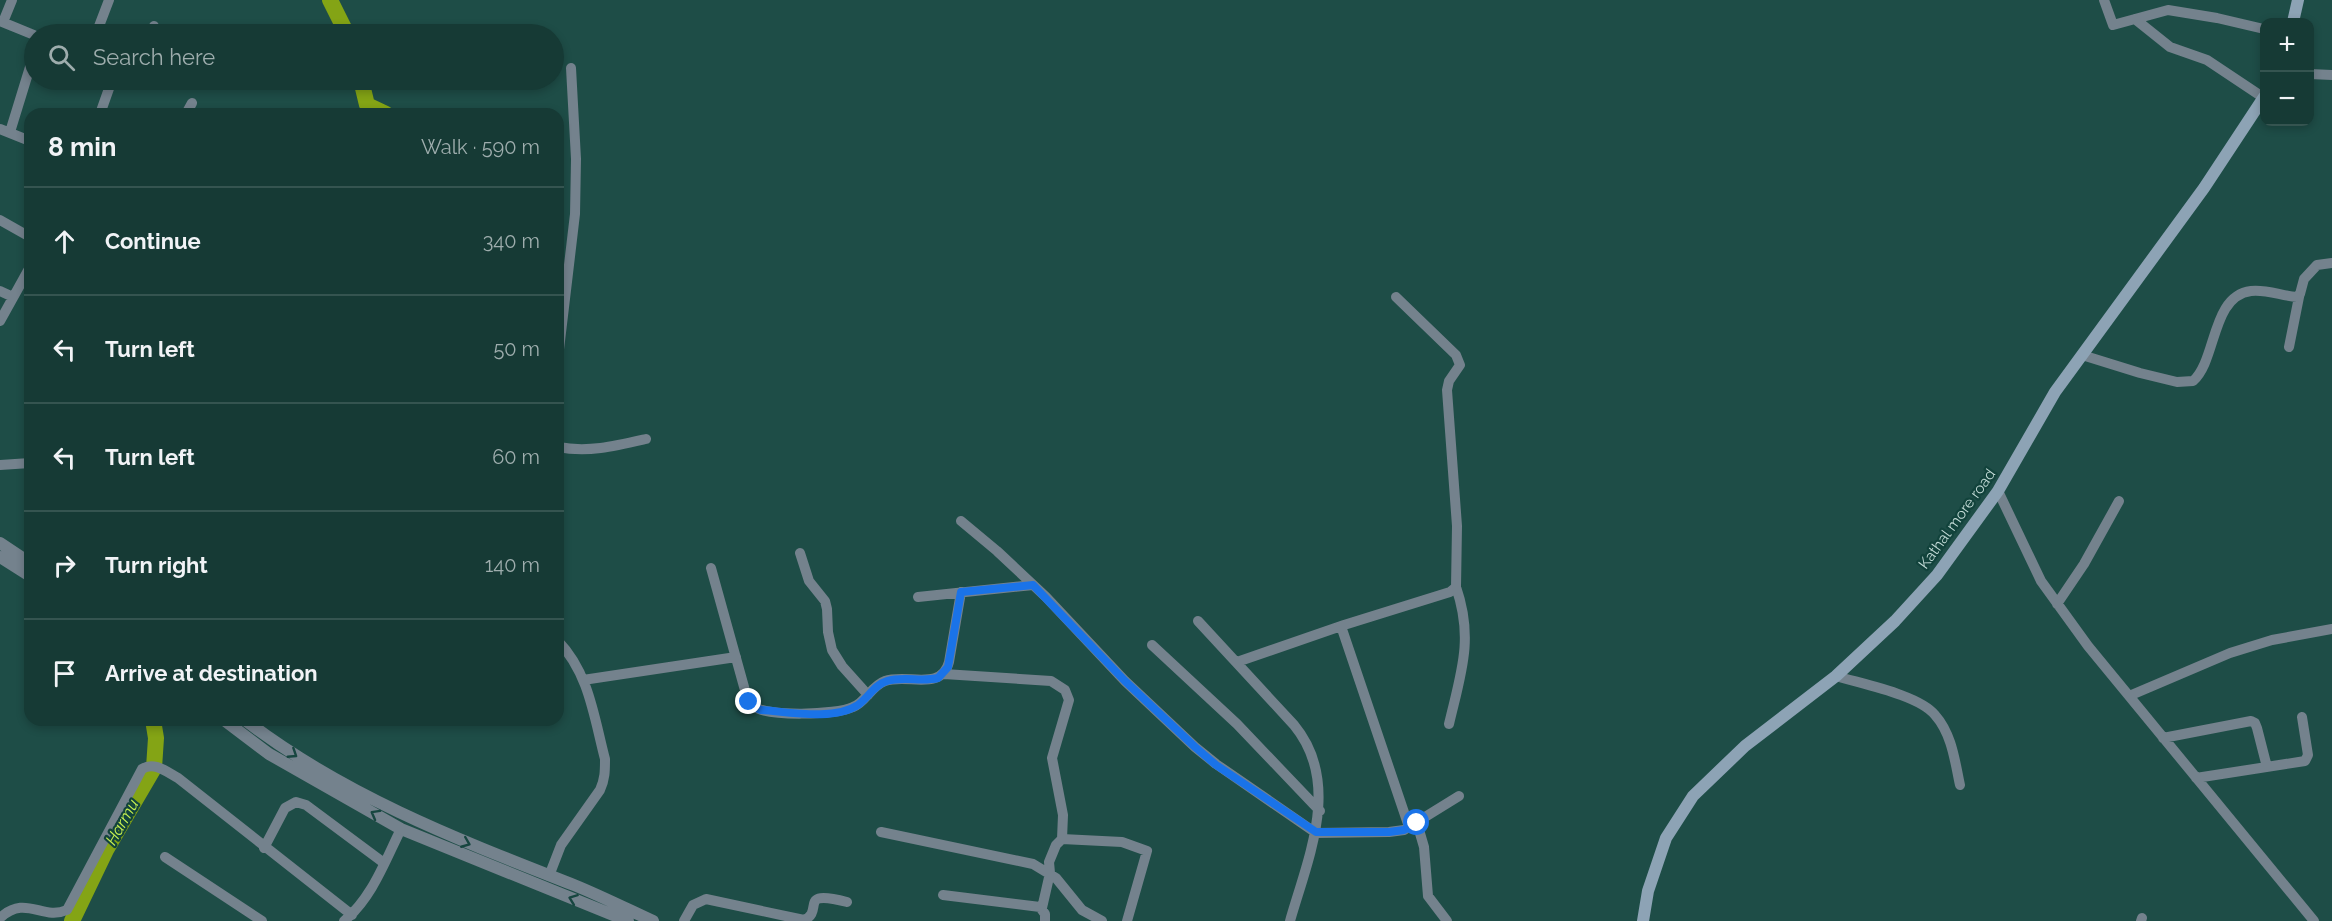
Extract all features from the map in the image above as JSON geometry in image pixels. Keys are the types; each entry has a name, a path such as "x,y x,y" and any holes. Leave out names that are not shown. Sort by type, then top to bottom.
{"main road":[{"path":"2294,18 2298,0"},
{"name":"Kathal more road","path":"1643,921 1648,891 1666,838 1693,796 1745,746 1836,676 1895,621 1937,575 1998,491 2055,392 2204,188 2260,103"}],"street":[{"path":"12,0 1,21 24,31"},
{"path":"100,24 109,0"},
{"path":"2104,0 2113,25 2162,11 2175,10 2260,28"},
{"path":"2135,19 2170,47 2207,60 2260,94"},
{"path":"564,307 575,214 576,159 571,68"},
{"path":"2314,74 2332,75"},
{"path":"24,81 5,131 24,139"},
{"path":"102,108 108,90"},
{"path":"189,108 192,103"},
{"path":"0,220 24,234"},
{"path":"2289,347 2304,279 2317,265 2332,263"},
{"path":"0,321 24,278"},
{"path":"0,291 13,297"},
{"path":"2082,355 2140,374 2177,382 2191,382 2196,380 2201,370 2225,310 2236,298 2254,291 2299,297"},
{"path":"1396,297 1456,355 1460,363 1460,369 1449,381 1447,390 1457,526 1456,587 1464,616 1466,648 1449,724"},
{"path":"564,448 599,449 646,439"},
{"path":"0,465 24,463"},
{"path":"1998,491 2041,581 2057,604 2088,646 2314,921"},
{"path":"2057,604 2084,564 2119,501"},
{"path":"961,521 1033,585 1125,681 1195,747 1216,765 1316,832 1389,832 1413,825 1459,796"},
{"path":"0,543 24,559"},
{"path":"800,553 809,581 825,601 832,650 842,666 868,695"},
{"path":"0,557 24,572"},
{"path":"711,568 749,702 761,710 825,714 860,704 876,686 885,681 935,679 944,674 1051,681 1065,690 1069,700 1052,758 1063,815 1062,839"},
{"path":"918,597 1033,585"},
{"path":"1237,662 1450,592 1456,587"},
{"path":"944,674 949,662 961,592"},
{"path":"1198,621 1304,737 1316,776 1320,811 1290,921"},
{"path":"1344,625 1343,633 1413,825 1424,847 1428,896 1447,921"},
{"path":"2129,696 2230,653 2272,640 2332,629"},
{"path":"1152,645 1237,724 1320,811"},
{"path":"549,876 561,845 594,799 604,780 605,759 584,680 564,647"},
{"path":"584,680 736,657"},
{"path":"1836,676 1918,701 1935,714 1949,740 1960,785"},
{"path":"2196,778 2307,759 2302,717"},
{"path":"2163,738 2251,721 2257,728 2266,767"},
{"path":"232,726 269,754 401,829 628,921"},
{"path":"253,726 312,766 406,818 576,886 653,921"},
{"path":"61,921 142,769 156,767 178,778 347,918 369,892 401,829"},
{"path":"264,848 285,808 296,802 306,806 384,863"},
{"path":"881,832 1023,861 1050,873 1061,883 1079,907 1102,921"},
{"path":"1045,921 1042,908 1050,873 1049,862 1056,844 1062,839 1122,842 1148,851 1127,921"},
{"path":"165,857 262,921"},
{"path":"943,894 1042,908"},
{"path":"684,921 693,905 706,899 804,920 811,915 814,902 818,898 827,897 847,902"},
{"path":"0,918 13,908 20,907 54,913 67,910"}],"waterway":[{"name":"Harmu","path":"330,0 342,24"},
{"name":"Harmu","path":"363,90 367,105 373,108"},
{"name":"Harmu","path":"72,921 106,850 154,768 156,738 154,726"}],"route":[{"path":"749,702 761,710 825,714 860,704 876,686 885,681 938,678 948,667 961,592 1033,585 1125,681 1195,747 1216,765 1316,832 1389,832 1404,830 1417,823"}]}
